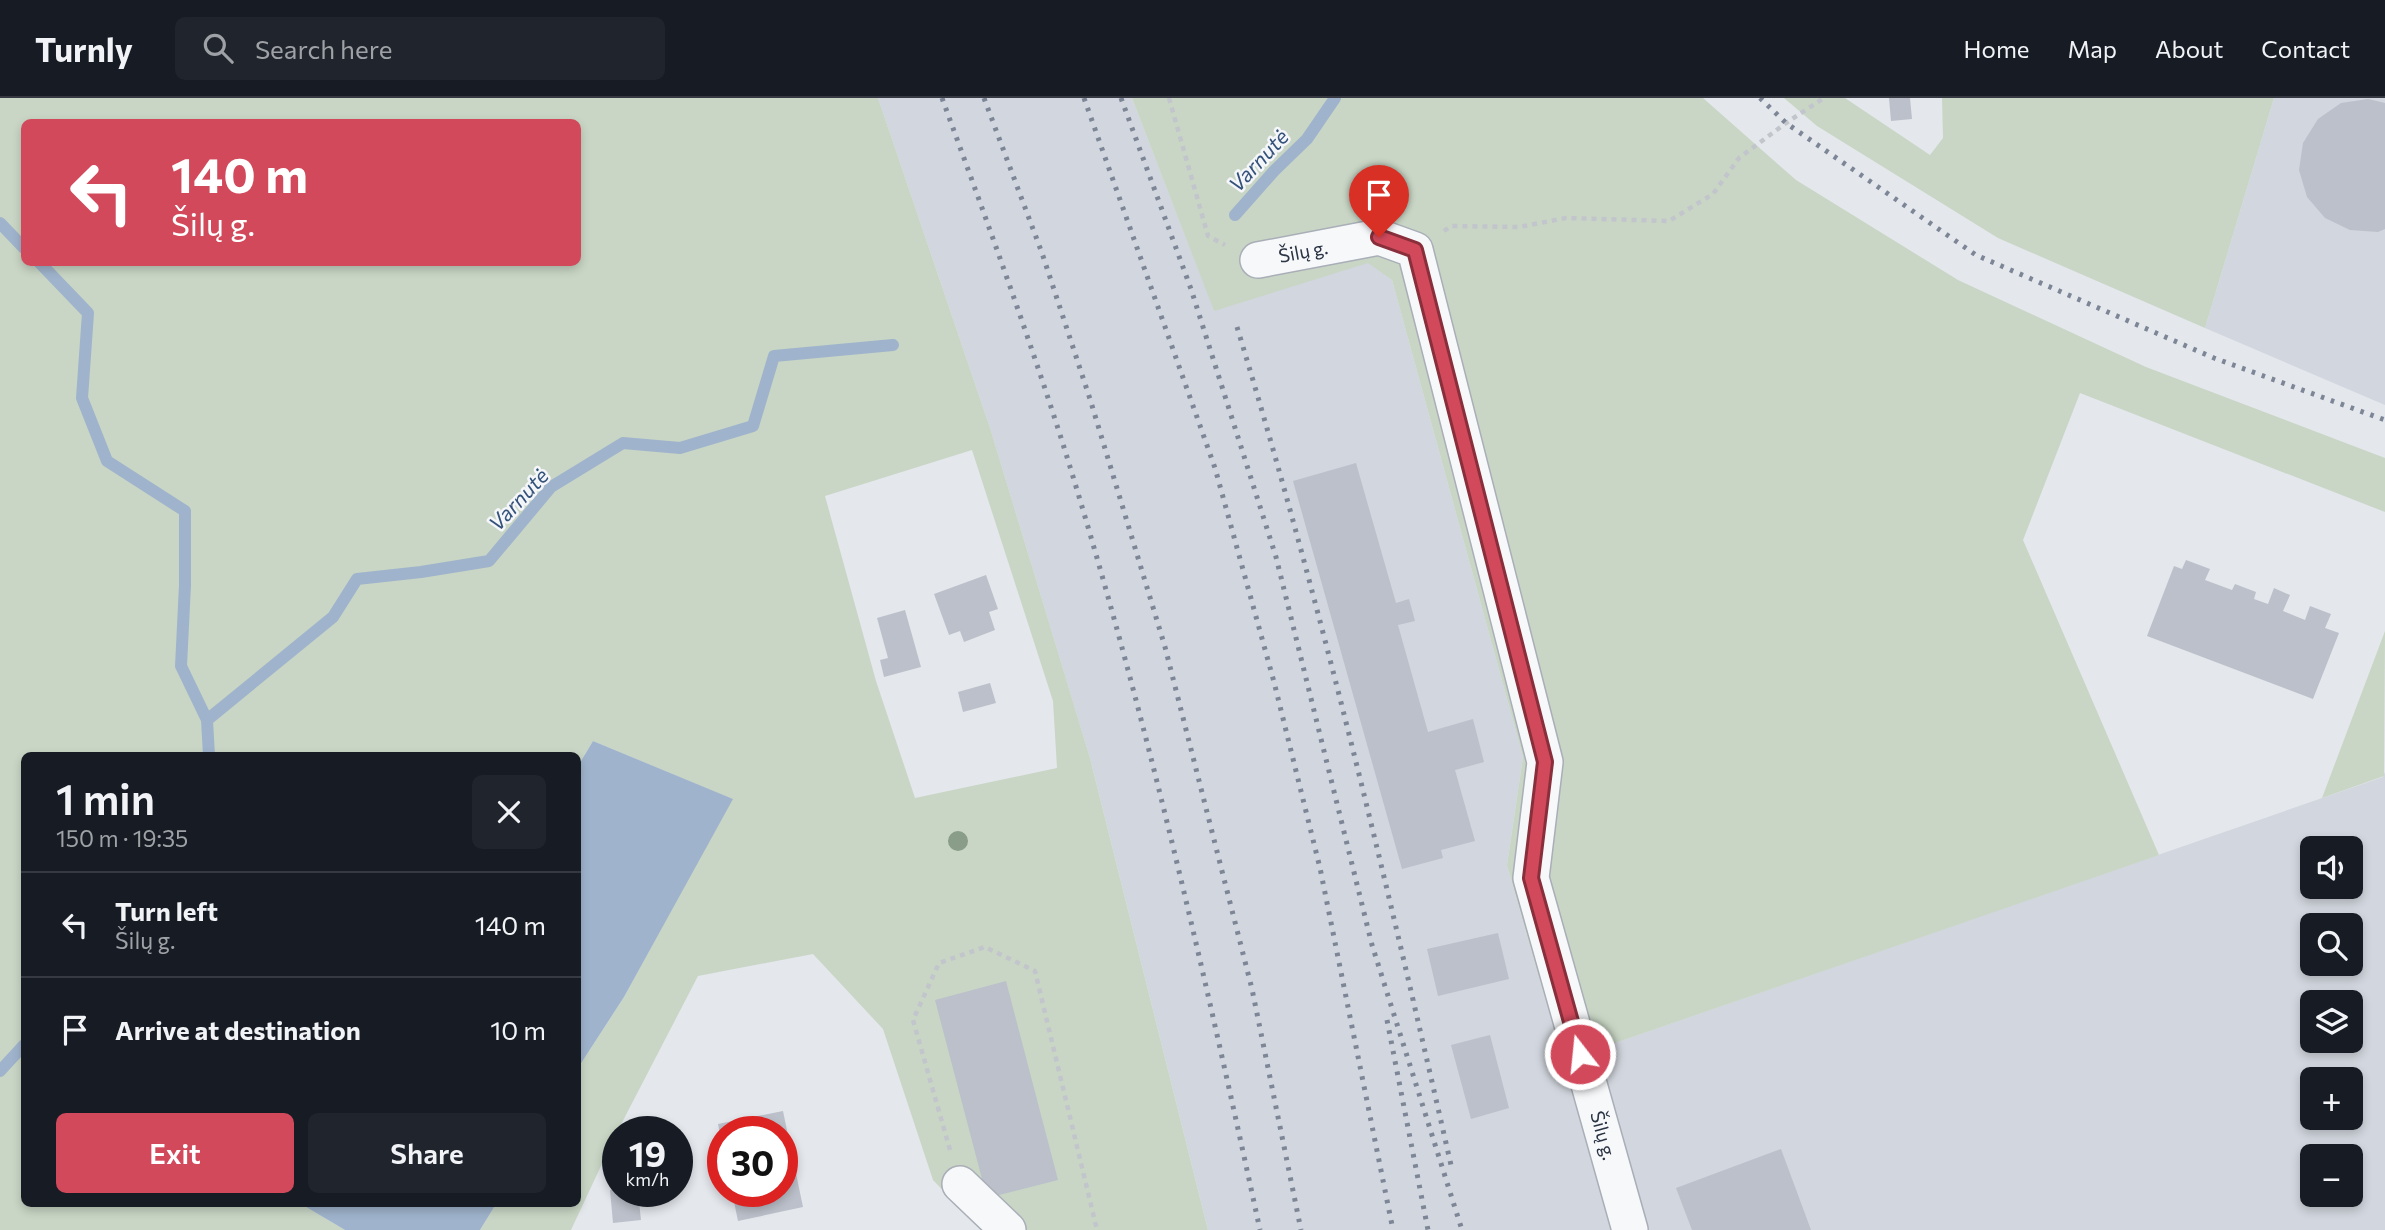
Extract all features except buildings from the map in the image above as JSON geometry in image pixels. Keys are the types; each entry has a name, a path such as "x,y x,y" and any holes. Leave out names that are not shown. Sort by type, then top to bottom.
{"street":[{"name":"Šilų g.","path":"1258,260 1379,237 1415,250 1545,762 1531,878 1630,1230"},
{"path":"960,1184 1008,1230"}],"path":[{"name":"Šilų g.","path":"1168,98 1208,236 1258,260"},
{"path":"1415,250 1451,226 1519,227 1566,218 1670,221 1713,194 1739,158 1824,98"},
{"path":"960,1184 913,1020 939,964 985,947 1035,971 1097,1230"}],"shaded area":[{"path":"878,98 1132,98 1214,310 1368,262 1392,280 1523,757 1507,865 1563,1061 2383,777 2385,772 2385,1230 1208,1230 1090,758 991,431"},
{"path":"2274,98 2385,98 2385,405 2205,328"}],"green space":[{"path":"0,98 878,98 991,431 1090,758 1208,1230 981,1230 933,1180 883,1029 813,954 698,976 625,1116 602,1116 602,1164 571,1230 480,1230 494,1207 581,1207 581,1063 624,997 732,799 593,741 581,761 581,752 21,752 21,1207 306,1207 345,1230 0,1230","holes":["972,450 1053,701 1057,768 915,798 876,681 825,496"]},
{"path":"1132,98 1703,98 1796,180 1958,280 2146,367 2385,458 2385,512 2080,393 2023,540 2159,855 1563,1061 1507,865 1523,757 1392,280 1368,263 1214,311"},
{"path":"1784,98 1845,98 1930,155 1943,138 1942,98 2274,98 2205,328 1998,238 1817,126"},
{"path":"2385,631 2384,776 2322,798"}],"water":[{"path":"593,741 733,799 624,997 581,1063 581,761"},
{"path":"306,1207 494,1207 480,1230 345,1230"}],"waterway":[{"name":"Varnutė","path":"1235,215 1307,139 1335,98"},
{"path":"0,223 21,245"},
{"path":"43,266 88,313 82,398 107,461 185,511 181,666 207,720"},
{"name":"Varnutė","path":"209,752 207,720 333,617 357,579 489,561 551,487 623,443 680,448 753,426 774,356 893,345"},
{"name":"Varnutė","path":"0,1071 21,1048"}],"railway":[{"path":"942,98 1049,401 1120,639 1194,933 1260,1230"},
{"path":"984,98 1042,253 1090,399 1165,647 1252,989 1301,1230"},
{"path":"1084,98 1215,468 1274,682 1320,868 1393,1230"},
{"path":"1121,98 1191,289 1276,557 1372,945 1462,1230"},
{"path":"1760,98 1786,123 1976,255 2214,358 2385,420"},
{"path":"1237,327 1325,639 1451,1165"},
{"path":"1387,1020 1428,1230"}],"route":[{"path":"1379,237 1415,250 1545,762 1531,878 1580,1054"}]}
